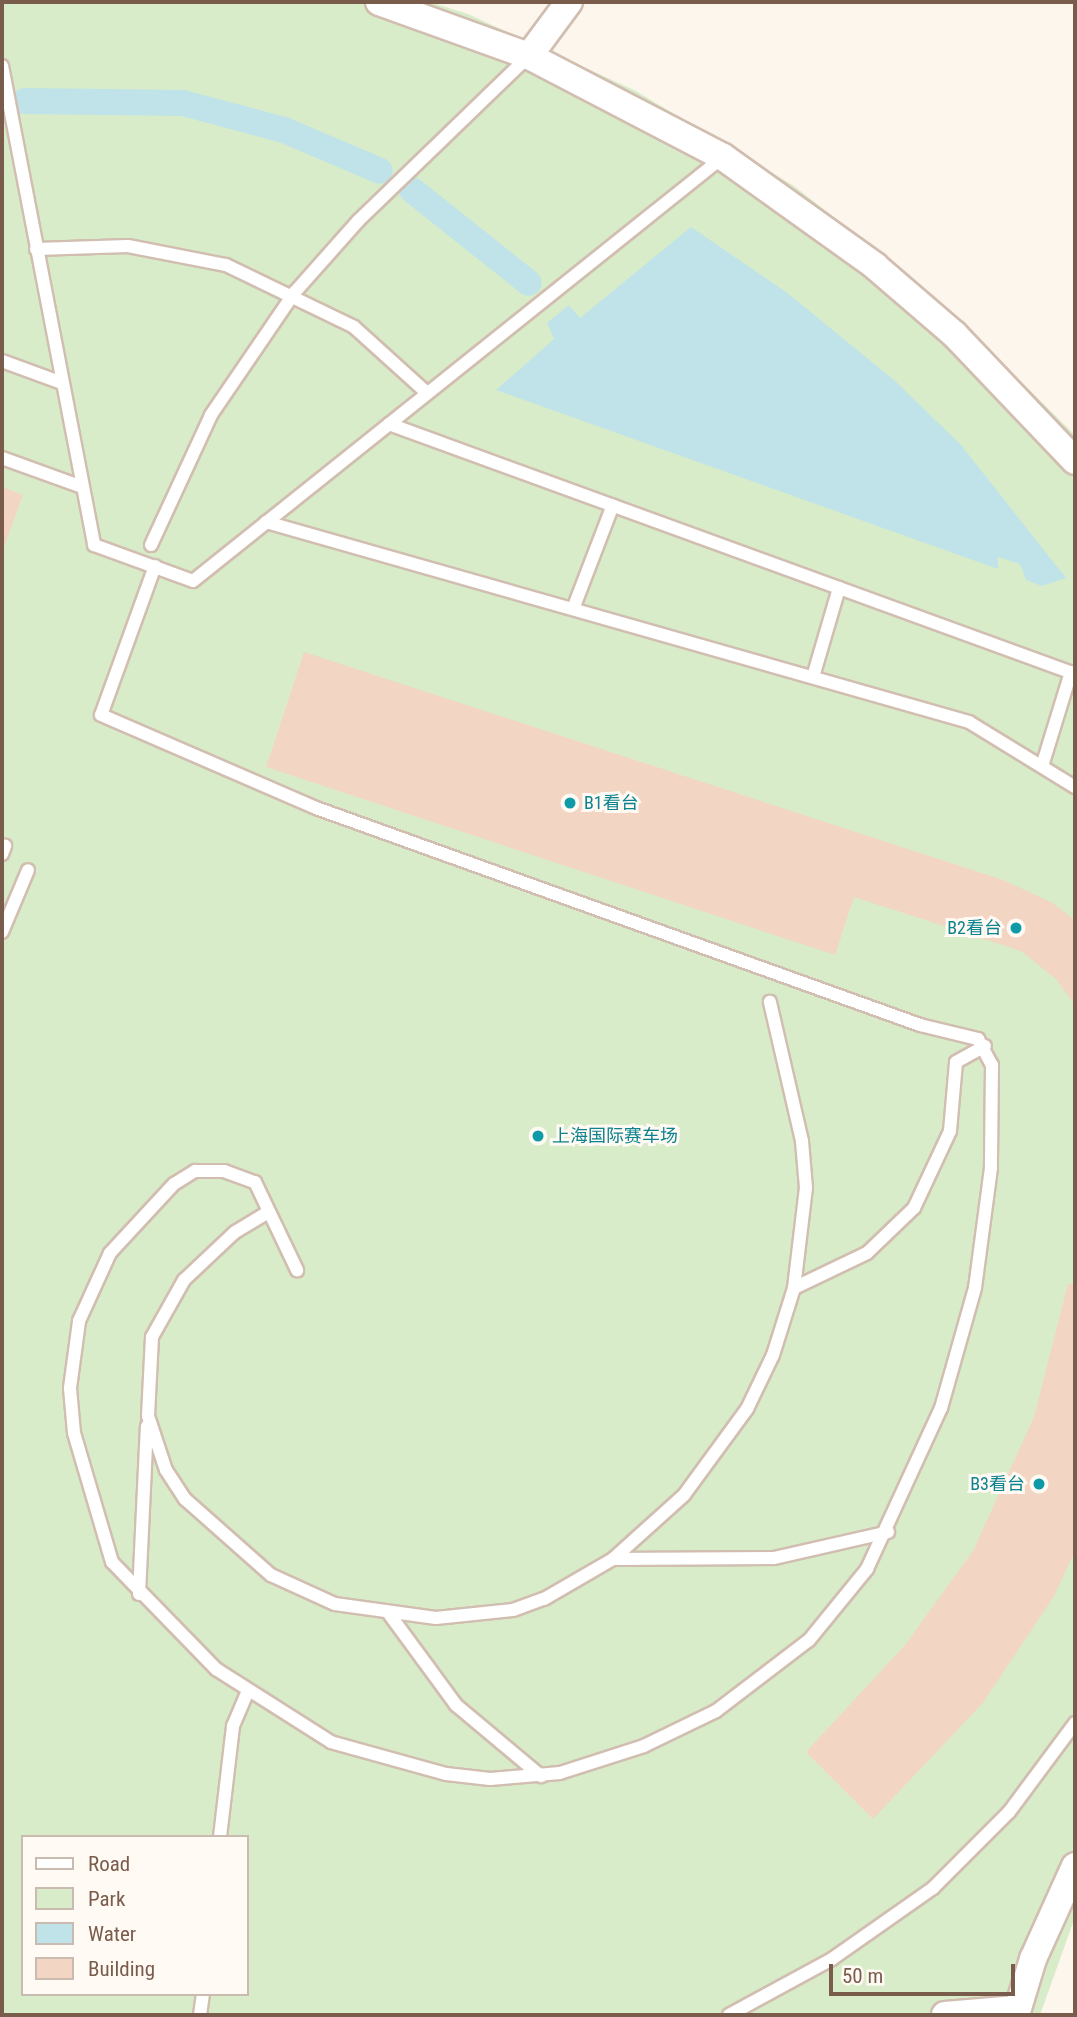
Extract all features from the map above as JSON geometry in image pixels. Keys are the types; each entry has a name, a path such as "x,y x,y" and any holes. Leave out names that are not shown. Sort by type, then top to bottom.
{"street":[{"path":"379,2 528,56 723,157 875,267 954,334 1075,461"},
{"path":"528,56 569,2"},
{"path":"945,2015 1017,2012 1075,1866"}],"lane":[{"path":"151,545 211,415 294,294 358,221 528,56"},
{"path":"2,66 94,545 193,581 723,157"},
{"path":"36,249 94,244 162,249 226,265 294,294 354,327 427,393"},
{"path":"2,361 62,383"},
{"path":"389,424 1073,673 1042,763"},
{"path":"2,458 82,487"},
{"path":"573,609 613,505"},
{"path":"266,522 970,722 1042,763 1075,787"},
{"path":"155,566 101,715 316,808 985,1046"},
{"path":"813,677 839,587"},
{"path":"2,932 28,870"},
{"path":"148,1416 166,1470 185,1499 236,1551 308,1594 390,1615 474,1617 513,1611 613,1559 684,1495 718,1454 772,1355 794,1288 804,1235 803,1153 769,1002"},
{"path":"794,1288 867,1253 914,1208 950,1131 956,1062 985,1046"},
{"path":"297,1270 265,1213 260,1191 247,1176 188,1174 140,1215 88,1295 70,1365 74,1433 112,1562 139,1594 247,1693 331,1742 409,1768 490,1779 541,1776 680,1731 756,1684 831,1615 888,1532 941,1408 975,1288 991,1168 994,1091 985,1046"},
{"path":"139,1594 148,1363 164,1309 208,1254 265,1213"},
{"path":"613,1559 774,1558 888,1532"},
{"path":"390,1615 456,1705 541,1776"},
{"path":"220,1835 233,1726 247,1693"},
{"path":"729,2015 832,1959 933,1888 1009,1812 1075,1723"},
{"path":"200,2015 203,1996"}],"green space":[{"name":"上海国际赛车场","path":"2,2 430,2 468,14 636,91 794,186 934,296 1075,435 1075,1917 1040,2015 2,2015"}],"water":[{"path":"691,227 786,292 894,380 961,445 1066,578 1042,586 1026,580 1020,564 998,557 998,569 496,390 554,339 547,323 569,305 580,318"}],"building":[{"path":"2,487 23,495 4,547 2,547"},
{"name":"B1看台","path":"304,652 1003,880 1051,902 1075,920 1075,1005 1056,979 1021,951 854,897 835,955 266,767"},
{"name":"B3看台","path":"1068,1284 1075,1284 1075,1551 1054,1596 982,1704 873,1819 806,1752 905,1645 973,1551 1034,1417"}],"waterway":[{"path":"25,101 183,103 284,130 380,171"},
{"path":"412,190 529,283"}],"place":[{"name":"B1看台","path":"570,803"},
{"name":"B2看台","path":"1016,928"},
{"name":"上海国际赛车场","path":"538,1136"},
{"name":"B3看台","path":"1039,1484"}]}
